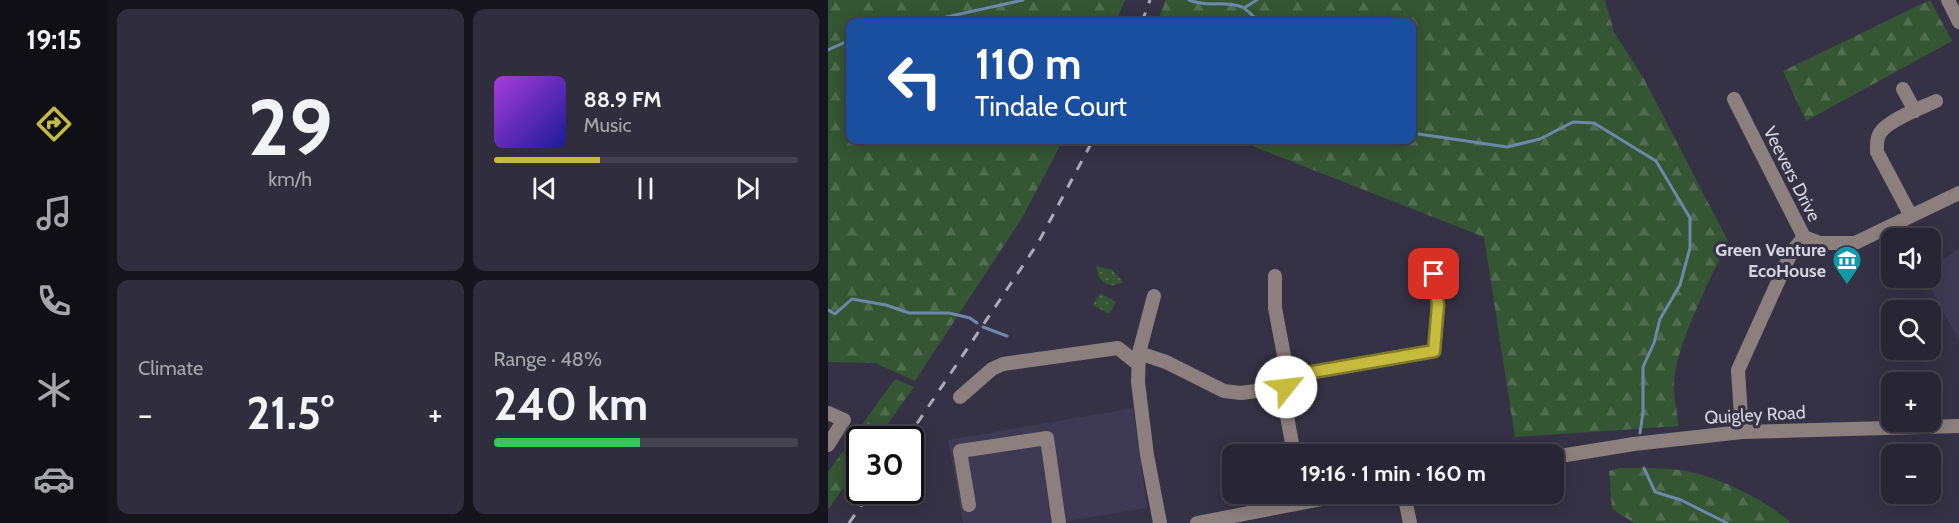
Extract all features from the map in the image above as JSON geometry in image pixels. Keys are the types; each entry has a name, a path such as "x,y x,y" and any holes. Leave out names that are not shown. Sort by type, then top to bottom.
{"street":[{"path":"1948,0 1959,22"},
{"path":"1903,89 1914,111"},
{"name":"Veevers Drive","path":"1734,99 1804,237 1791,253 1738,370 1743,432"},
{"path":"1911,216 1877,152 1877,141 1879,134 1886,126 1936,101"},
{"path":"1804,237 1820,243 1855,243 1959,193"},
{"path":"960,397 992,369 1017,361 1118,348 1139,358 1166,362 1224,391 1241,393 1434,351 1438,305 1434,274"},
{"path":"1275,276 1275,308 1290,382 1284,400 1292,444"},
{"path":"1154,296 1139,358 1138,382 1147,455 1160,523"},
{"path":"828,413 844,420 828,444"},
{"name":"Quigley Road","path":"1564,455 1634,444 1743,432 1959,426"},
{"path":"969,505 960,451 1047,438 1059,523"},
{"path":"1197,523 1277,504"},
{"path":"1406,504 1410,523"}],"shaded area":[{"path":"1959,249 1959,341 1941,308 1941,300 1937,300 1930,288 1941,288 1941,260"},
{"path":"1133,408 1147,508 1057,523 963,523 948,440"}],"green space":[{"path":"828,0 1125,0 1118,18 846,18 846,144 1061,144 1022,218 915,381 875,363 828,362"},
{"path":"1166,0 1605,0 1614,32 1644,79 1728,241 1695,312 1680,352 1674,385 1679,426 1515,437 1484,237 1247,144 1416,144 1416,18 1159,18"},
{"path":"1930,0 1952,41 1806,121 1783,71"},
{"path":"1096,266 1112,270 1123,282 1108,285 1101,280"},
{"path":"1100,293 1116,302 1109,314 1093,305"},
{"path":"895,379 914,387 886,426 861,426"},
{"path":"846,447 846,484 828,510 828,472"},
{"path":"1619,468 1657,468 1693,472 1739,489 1781,514 1791,523 1634,523 1612,509 1609,471"}],"waterway":[{"path":"942,18 1023,0"},
{"path":"1189,0 1235,5 1242,7 1255,18"},
{"path":"1244,8 1257,0"},
{"path":"828,50 846,42"},
{"path":"1416,134 1507,147 1540,139 1573,122 1594,123 1656,161 1690,218 1690,248 1680,285 1660,319 1654,343 1643,367 1643,412 1640,433"},
{"path":"828,310 835,314 852,299 886,305 909,313 949,313 970,318 977,323"},
{"path":"983,327 1007,336"},
{"path":"1644,468 1655,492 1681,500 1727,523"}],"railway":[{"path":"1143,18 1150,0"},
{"path":"915,426 1038,243 1091,144"},
{"path":"849,523 862,504"}],"place":[{"name":"Green Venture EcoHouse","path":"1847,286"}],"route":[{"path":"1286,387 1289,381 1301,374 1434,351 1438,305 1434,274"}]}
